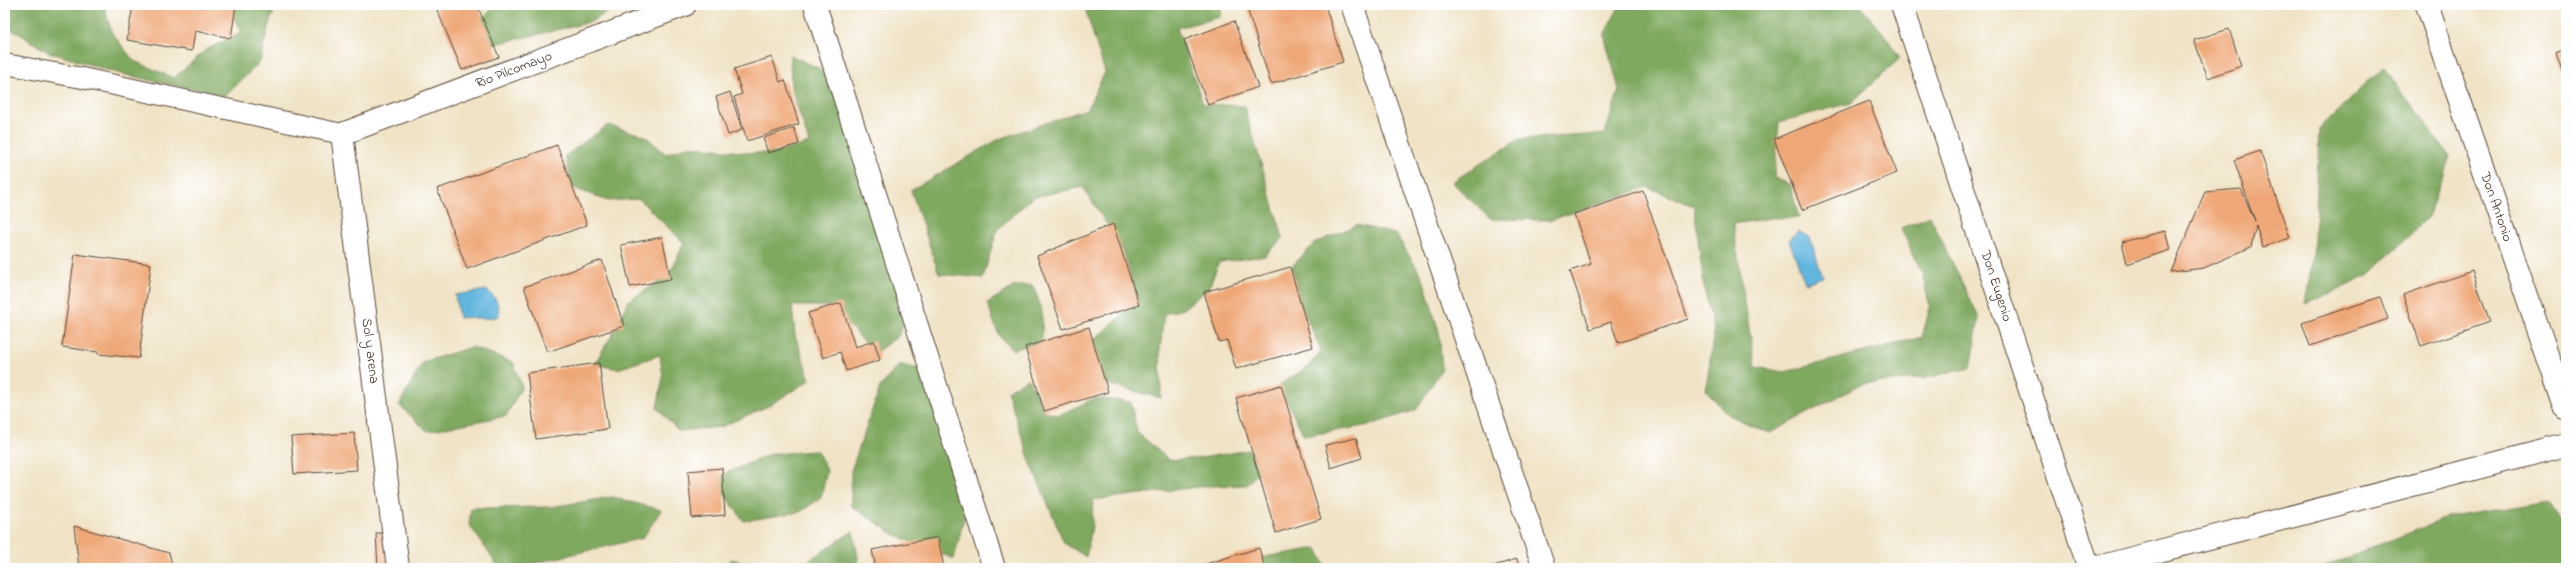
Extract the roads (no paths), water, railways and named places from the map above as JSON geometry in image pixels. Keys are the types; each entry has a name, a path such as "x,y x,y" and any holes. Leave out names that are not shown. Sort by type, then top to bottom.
{"street":[{"name":"Rio Pilcomayo","path":"342,134 686,5"},
{"path":"815,5 994,568"},
{"path":"1352,5 1544,568"},
{"name":"Don Eugenio","path":"1902,5 2090,568"},
{"name":"Don Antonio","path":"2426,5 2566,410"},
{"name":"Sol y arena","path":"342,134 398,568"},
{"path":"2094,568 2566,444"}],"lane":[{"path":"5,64 82,78 342,134"}],"water":[{"path":"1798,231 1810,238 1823,277 1805,283 1789,240"},
{"path":"486,290 496,301 499,316 489,318 459,318 455,295"}]}
